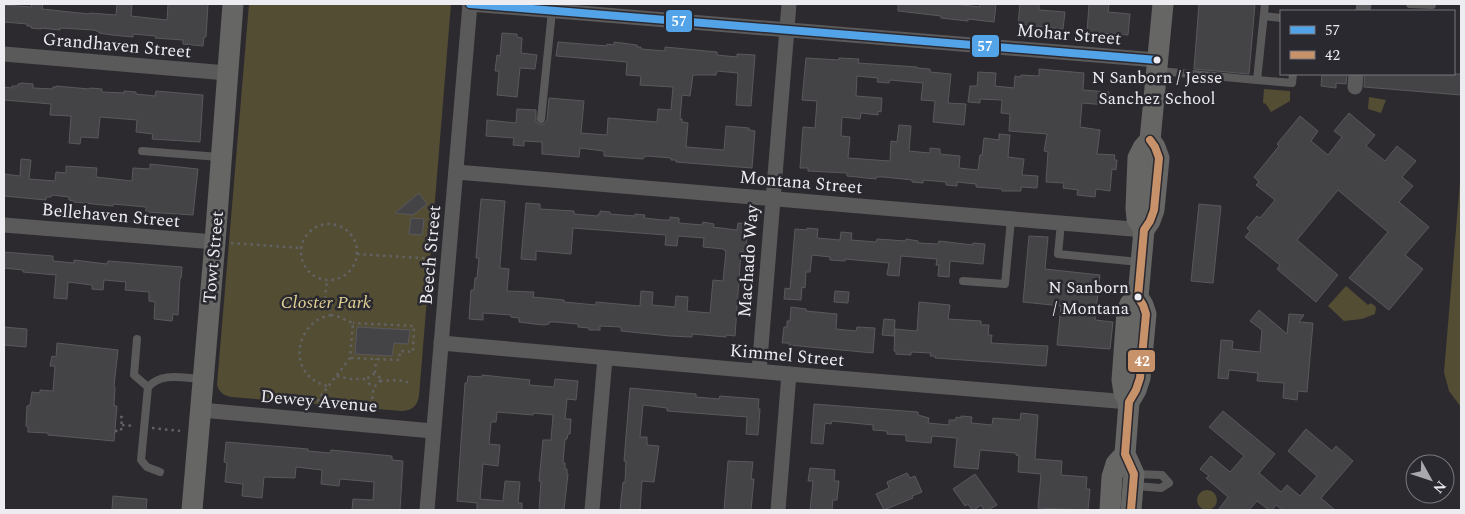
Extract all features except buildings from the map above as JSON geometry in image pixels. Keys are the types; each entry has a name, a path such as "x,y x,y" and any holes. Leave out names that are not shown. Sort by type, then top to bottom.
{"main road":[{"name":"Towt Street","path":"192,510 203,379 223,242 221,157 233,4"},
{"path":"1131,510 1133,480 1125,454 1129,402 1124,393 1122,380 1127,312 1130,304 1138,297 1144,230 1137,220 1136,208 1138,158 1150,140 1163,4"},
{"path":"1110,510 1112,477 1116,464 1125,454"}],"street":[{"name":"Mohar Street","path":"470,4 787,29 1156,65"},
{"name":"Beech Street","path":"427,510 470,4"},
{"name":"Machado Way","path":"759,371 789,4"},
{"name":"Grandhaven Street","path":"4,54 227,73"},
{"name":"Montana Street","path":"456,172 1144,230"},
{"name":"Bellehaven Street","path":"4,225 223,242"},
{"name":"Kimmel Street","path":"441,343 1129,402"},
{"path":"592,510 604,358"},
{"path":"778,510 789,374"},
{"name":"Dewey Avenue","path":"201,410 433,431"}],"lane":[{"path":"1257,80 1265,4"},
{"path":"1410,4 1432,5"},
{"path":"541,120 552,11"},
{"path":"1264,16 1280,18"},
{"path":"1156,65 1257,80 1292,83 1293,75"},
{"path":"142,151 221,157"},
{"path":"963,281 1005,284 1011,219"},
{"path":"1061,223 1058,254 1141,262"},
{"path":"137,339 134,372 136,377 148,387"},
{"path":"160,472 147,467 143,463 141,456 148,387 157,380 169,377 203,379"},
{"path":"1162,475 1171,483 1161,488 1133,480 1162,475"}],"path":[{"path":"332,223 348,230 354,237 357,245 357,254 355,262 346,275 338,279 327,280 314,276 308,271 301,257 301,248 308,232 315,227 332,223"},
{"path":"223,242 301,248"},
{"path":"357,254 449,260"},
{"path":"327,280 325,297 331,315"},
{"path":"328,386 318,384 306,375 301,365 302,339 310,327 322,317 331,315 353,323 414,326 413,352 400,351 399,360 350,358"},
{"path":"317,420 318,401 350,358 353,323"},
{"path":"375,373 376,359"},
{"path":"367,379 369,375 375,373"},
{"path":"374,386 378,385 380,380 379,375 375,373"},
{"path":"337,376 351,379 367,379"},
{"path":"367,379 370,385 374,386"},
{"path":"380,380 398,380 411,383"},
{"path":"372,399 374,386"},
{"path":"115,431 121,431 122,417 116,417"}],"green space":[{"name":"Closter Park","path":"249,4 451,4 419,396 416,405 409,410 402,411 231,397 222,393 217,385"},
{"path":"1264,89 1290,91 1290,101 1271,112 1266,104 1263,103"},
{"path":"1369,97 1386,100 1381,113 1368,109"},
{"path":"1461,170 1461,407 1449,391 1444,372"},
{"path":"1346,286 1368,305 1371,303 1376,307 1375,314 1362,319 1344,321 1328,306"},
{"path":"1207,490 1214,493 1217,500 1214,507 1207,510 1200,507 1197,500 1200,493"}],"transit line":[{"name":"57","path":"470,4 1157,60"},
{"name":"42","path":"1131,510 1134,474 1125,454 1129,402 1140,378 1146,314 1138,297 1144,230 1154,210 1159,158 1150,140"}],"place":[{"name":"N Sanborn / Jesse Sanchez School","path":"1157,60"},
{"name":"N Sanborn / Montana","path":"1138,297"}]}
